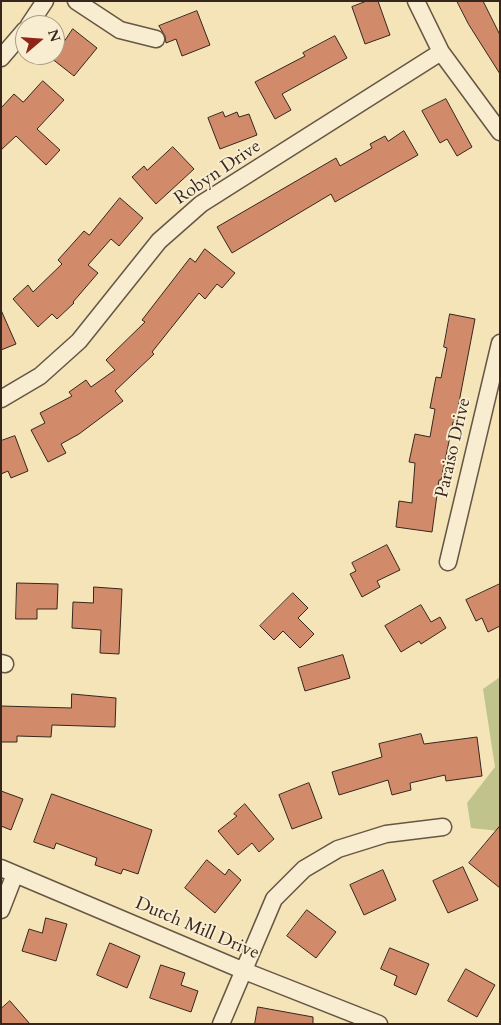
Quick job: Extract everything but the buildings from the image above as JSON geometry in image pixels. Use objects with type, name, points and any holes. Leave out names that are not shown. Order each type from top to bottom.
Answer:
[{"type":"street","points":[[36,15],[45,1]]},
{"type":"street","points":[[76,1],[120,30],[156,40]]},
{"type":"street","points":[[416,1],[441,52],[500,132]]},
{"type":"street","points":[[1,58],[15,42]]},
{"type":"street","name":"Robyn Drive","points":[[1,399],[40,376],[79,341],[160,241],[201,204],[441,52]]},
{"type":"street","name":"Paraiso Drive","points":[[448,562],[500,343]]},
{"type":"street","points":[[221,1024],[242,970],[274,899],[304,869],[338,849],[386,834],[443,827]]},
{"type":"street","points":[[1,910],[8,871]]},
{"type":"street","name":"Dutch Mill Drive","points":[[8,871],[242,970],[379,1024]]},
{"type":"green space","points":[[500,677],[500,831],[471,828],[467,803],[495,767],[483,689]]}]
